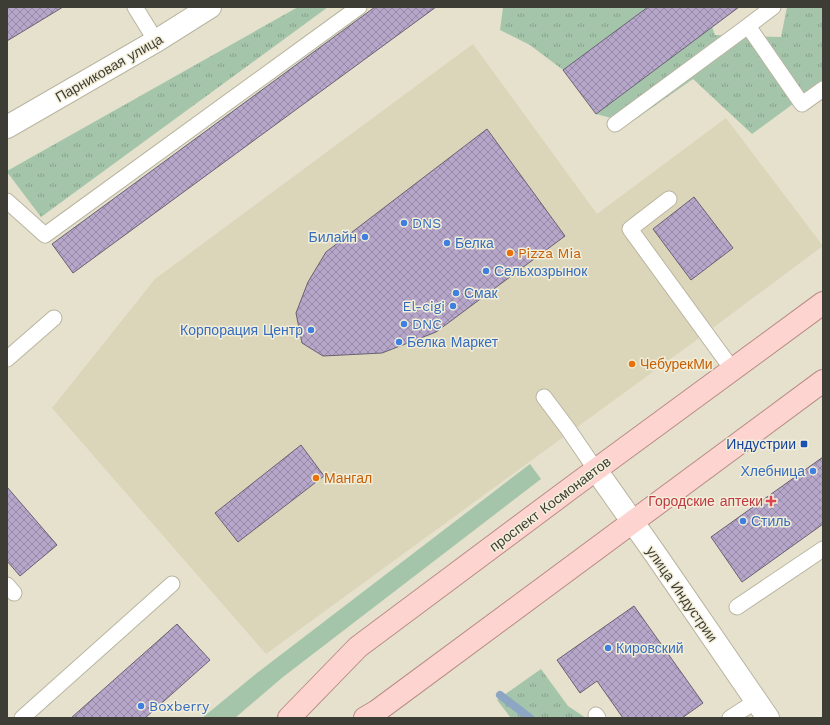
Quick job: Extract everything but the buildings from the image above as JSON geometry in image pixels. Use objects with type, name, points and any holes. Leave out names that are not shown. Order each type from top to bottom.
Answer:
[{"type":"main road","name":"проспект Космонавтов","points":[[289,718],[358,647],[823,303]]},
{"type":"main road","points":[[364,718],[377,711],[823,381]]},
{"type":"street","name":"Парниковая улица","points":[[7,127],[156,41],[210,7]]},
{"type":"street","name":"улица Индустрии","points":[[596,470],[762,709]]},
{"type":"lane","points":[[135,7],[156,41]]},
{"type":"lane","points":[[7,201],[45,235],[359,7]]},
{"type":"lane","points":[[615,124],[773,7]]},
{"type":"lane","points":[[748,26],[802,104],[823,89]]},
{"type":"lane","points":[[669,199],[630,228],[732,369]]},
{"type":"lane","points":[[7,359],[54,318]]},
{"type":"lane","points":[[544,397],[596,470]]},
{"type":"lane","points":[[737,607],[823,549]]},
{"type":"lane","points":[[22,718],[172,584]]},
{"type":"lane","points":[[730,718],[762,709]]},
{"type":"shaded area","name":"Белка Маркет","points":[[473,44],[597,214],[726,118],[823,246],[266,654],[52,408],[155,279]]},
{"type":"green space","points":[[298,7],[328,7],[41,217],[7,172],[7,171]]},
{"type":"green space","points":[[503,7],[648,7],[563,70],[530,45],[500,30]]},
{"type":"green space","points":[[787,7],[823,7],[823,82],[752,134],[693,79],[630,123],[596,114],[712,27],[715,35],[781,37]]},
{"type":"green space","points":[[530,464],[541,479],[283,677],[235,718],[202,718],[257,673]]},
{"type":"green space","points":[[541,669],[568,706],[586,718],[511,718],[497,700]]},
{"type":"waterway","points":[[500,695],[530,718]]},
{"type":"place","name":"DNS","points":[[404,223]]},
{"type":"place","name":"Билайн","points":[[365,237]]},
{"type":"place","name":"Белка","points":[[447,243]]},
{"type":"place","name":"Pizza Mia","points":[[510,253]]},
{"type":"place","name":"Сельхозрынок","points":[[486,271]]},
{"type":"place","name":"Смак","points":[[456,293]]},
{"type":"place","name":"El-cigi","points":[[453,306]]},
{"type":"place","name":"DNC","points":[[404,324]]},
{"type":"place","name":"Корпорация Центр","points":[[311,330]]},
{"type":"place","name":"Белка Маркет","points":[[399,342]]},
{"type":"place","name":"ЧебурекМи","points":[[632,364]]},
{"type":"place","name":"Индустрии","points":[[804,444]]},
{"type":"place","name":"Хлебница","points":[[813,471]]},
{"type":"place","name":"Мангал","points":[[316,478]]},
{"type":"place","name":"Городские аптеки","points":[[771,501]]},
{"type":"place","name":"Стиль","points":[[743,521]]},
{"type":"place","name":"Кировский","points":[[608,648]]},
{"type":"place","name":"Boxberry","points":[[141,706]]}]
